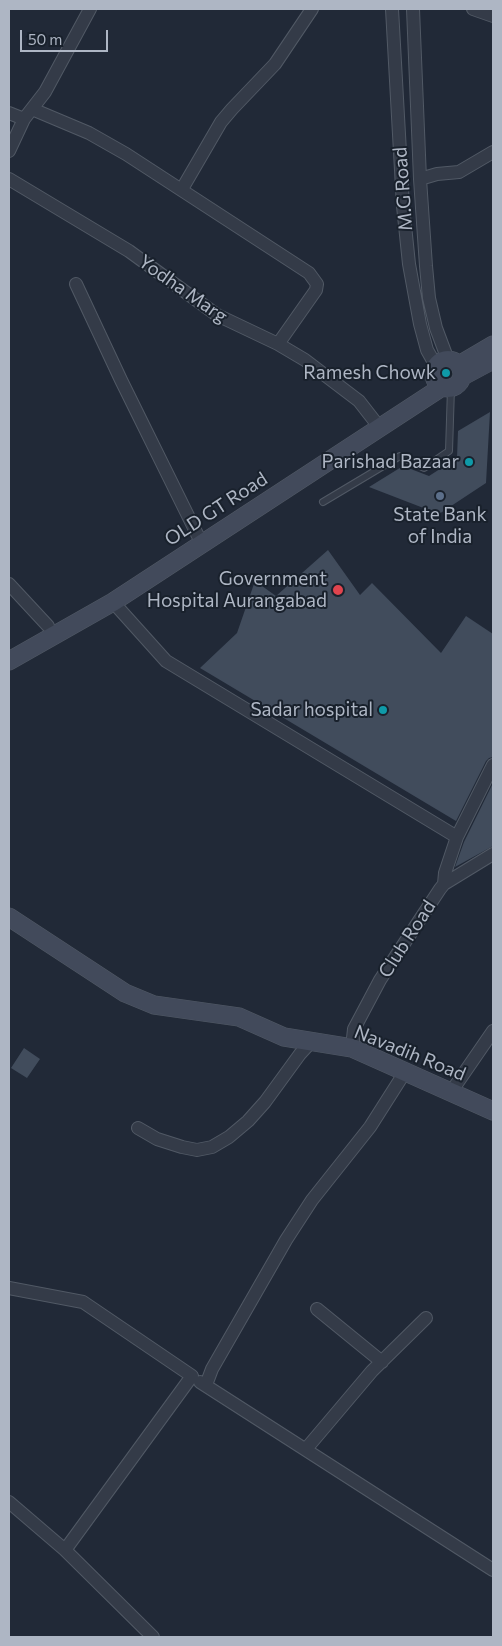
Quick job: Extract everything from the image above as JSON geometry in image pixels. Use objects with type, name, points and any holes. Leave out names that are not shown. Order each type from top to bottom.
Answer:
[{"type":"main road","points":[[447,374],[493,345]]},
{"type":"main road","name":"OLD GT Road","points":[[9,660],[113,602],[378,424],[447,374],[493,360]]},
{"type":"main road","name":"OLD GT Road","points":[[9,648],[93,601],[378,424]]},
{"type":"main road","name":"Navadih Road","points":[[9,917],[125,994],[154,1005],[239,1017],[284,1037],[352,1048],[493,1111]]},
{"type":"street","points":[[9,151],[24,120],[53,78],[90,9]]},
{"type":"street","points":[[182,189],[222,122],[275,64],[312,9]]},
{"type":"street","name":"M.G Road","points":[[392,9],[403,206],[409,264],[420,324],[428,350],[447,374]]},
{"type":"street","name":"M.G Road","points":[[413,9],[420,179],[429,298],[447,374]]},
{"type":"street","points":[[473,9],[491,13]]},
{"type":"street","points":[[32,109],[89,133],[182,189],[309,273],[317,284],[316,290],[278,344]]},
{"type":"street","points":[[9,113],[24,120]]},
{"type":"street","points":[[420,179],[437,174],[459,172],[493,152]]},
{"type":"street","name":"Yodha Marg","points":[[9,179],[128,251],[217,315],[278,344],[325,374],[359,401],[378,424]]},
{"type":"street","points":[[76,284],[198,536]]},
{"type":"street","points":[[9,584],[48,626]]},
{"type":"street","points":[[113,602],[166,661],[457,837]]},
{"type":"street","points":[[444,884],[445,873],[457,837],[493,765]]},
{"type":"street","name":"Club Road","points":[[352,1048],[354,1029],[380,980],[444,884],[493,854]]},
{"type":"street","points":[[451,1092],[493,1031]]},
{"type":"street","points":[[138,1128],[157,1139],[182,1147],[197,1150],[212,1147],[248,1122],[266,1102],[300,1054],[311,1042]]},
{"type":"street","points":[[206,1385],[212,1369],[286,1240],[312,1200],[370,1127],[405,1072]]},
{"type":"street","points":[[9,1288],[83,1302],[192,1376],[493,1570]]},
{"type":"street","points":[[318,1309],[382,1362]]},
{"type":"street","points":[[306,1449],[382,1362],[426,1318]]},
{"type":"street","points":[[64,1550],[192,1376]]},
{"type":"street","points":[[9,1502],[64,1550],[153,1637]]},
{"type":"lane","points":[[323,502],[400,456],[424,468],[448,451],[447,374]]},
{"type":"building","name":"Parishad Bazaar","points":[[490,412],[486,483],[439,514],[369,487],[403,466],[429,476],[457,458],[458,431]]},
{"type":"building","name":"Sadar hospital","points":[[328,550],[360,595],[372,583],[441,653],[466,616],[493,634],[493,757],[486,761],[456,821],[200,668],[237,633],[255,581],[276,596]]},
{"type":"building","points":[[493,783],[493,846],[455,867],[464,842]]},
{"type":"building","points":[[24,1048],[40,1059],[27,1078],[11,1068]]},
{"type":"place","name":"Ramesh Chowk","points":[[446,373]]},
{"type":"place","name":"Parishad Bazaar","points":[[469,462]]},
{"type":"place","name":"State Bank of India","points":[[440,496]]},
{"type":"place","name":"Government Hospital Aurangabad","points":[[338,590]]},
{"type":"place","name":"Sadar hospital","points":[[383,710]]}]
